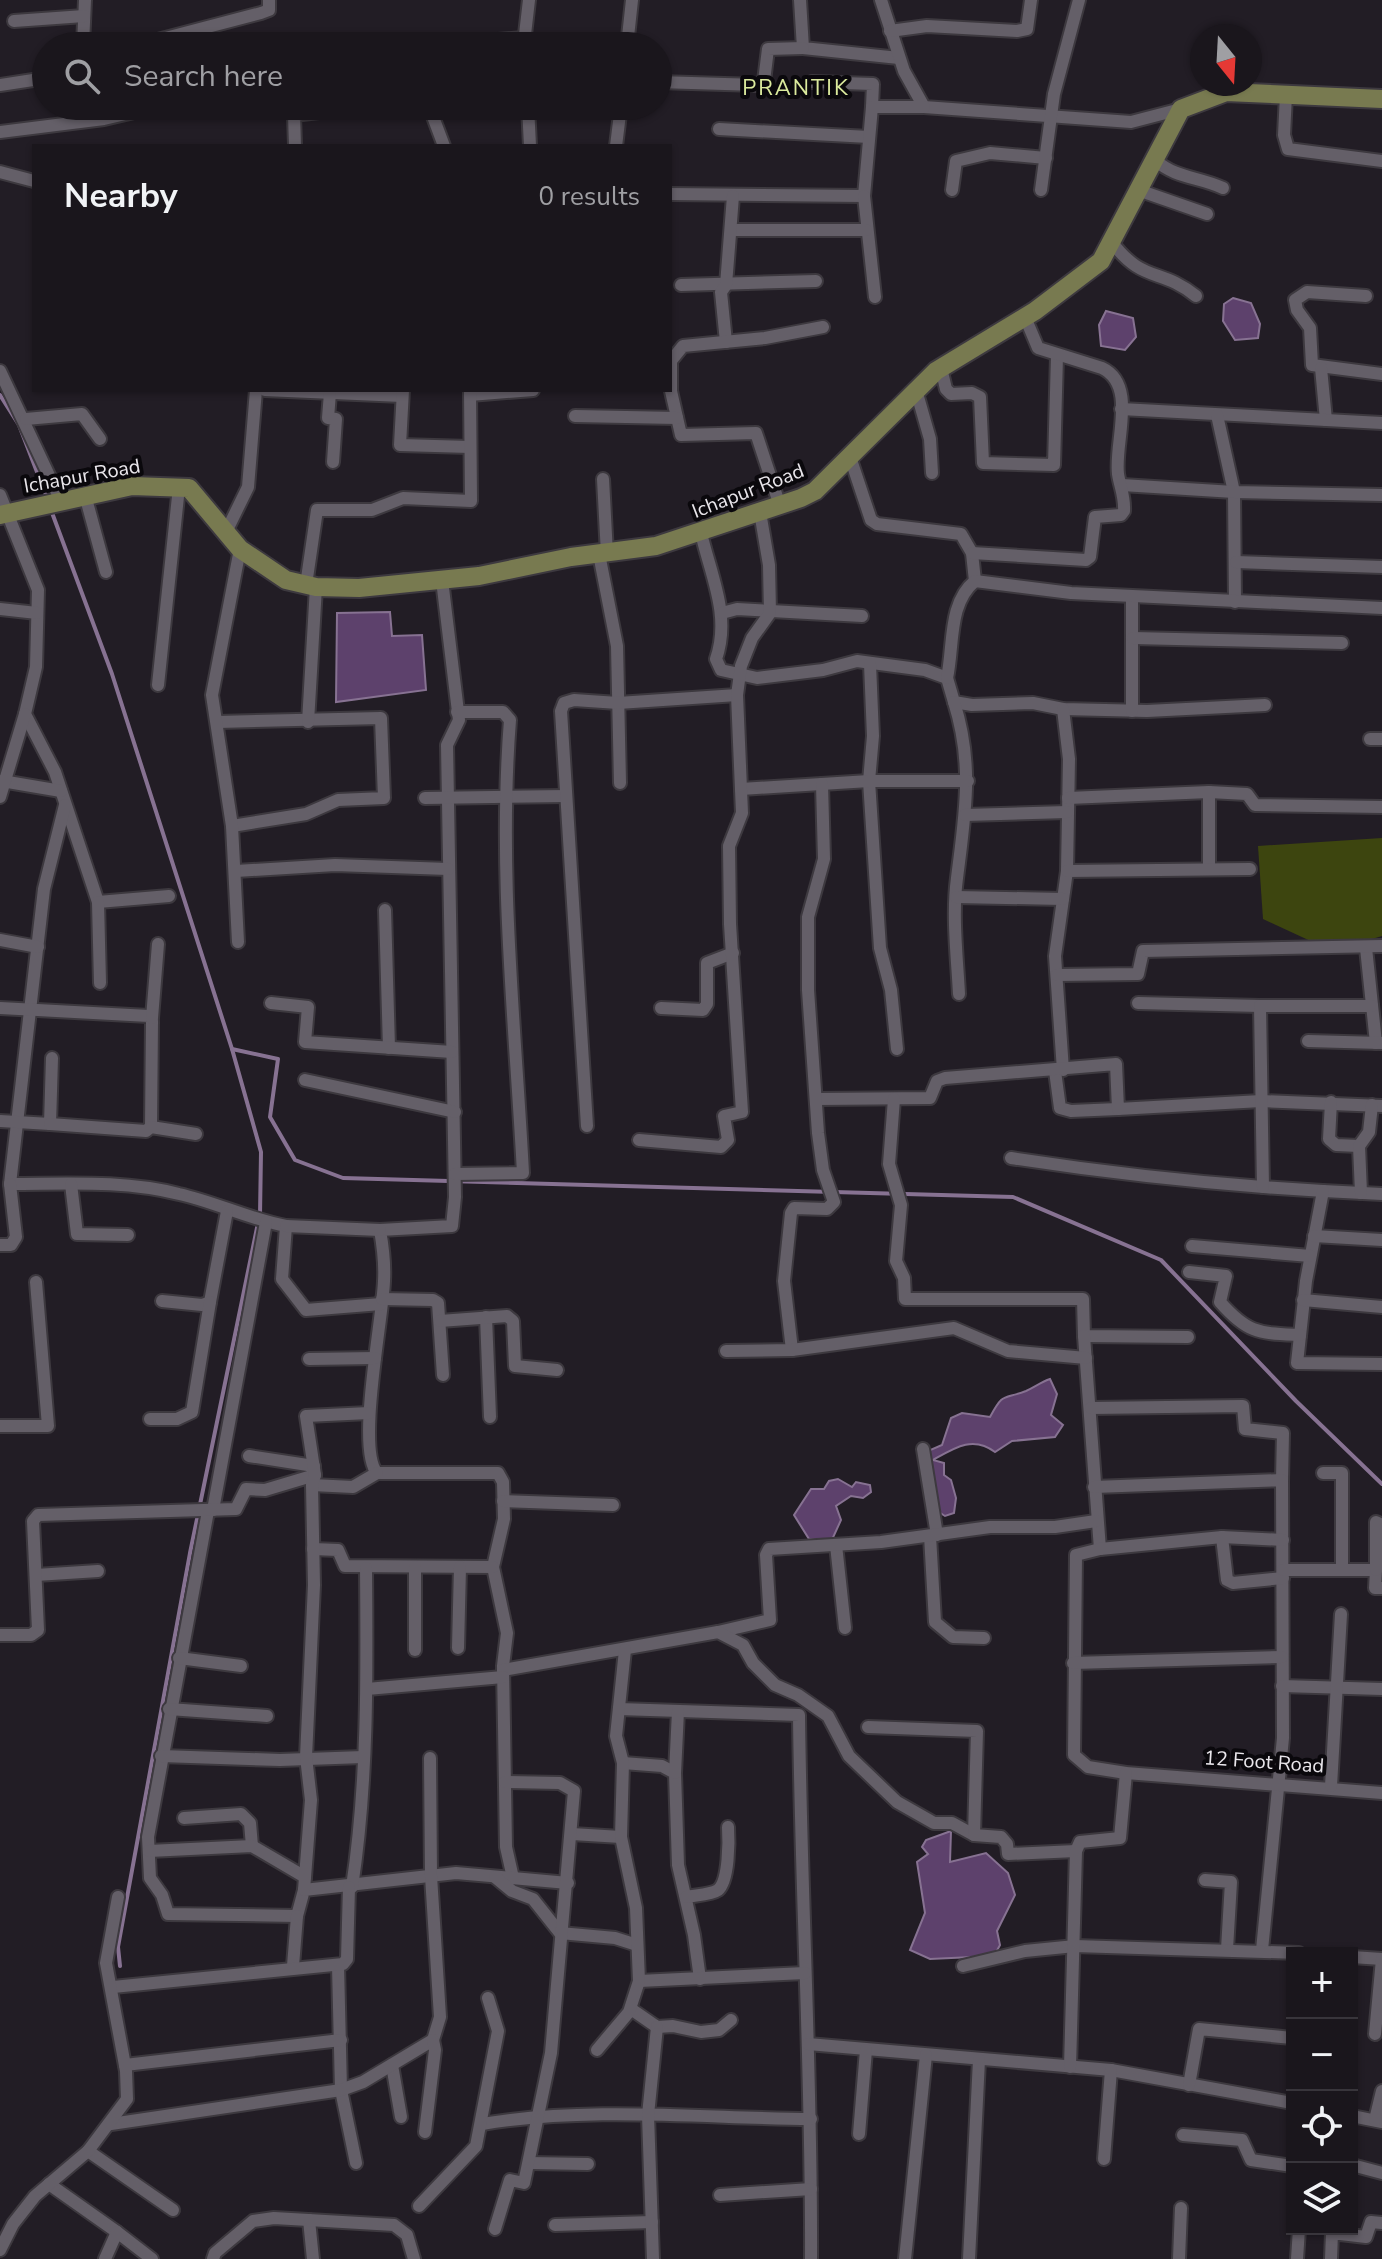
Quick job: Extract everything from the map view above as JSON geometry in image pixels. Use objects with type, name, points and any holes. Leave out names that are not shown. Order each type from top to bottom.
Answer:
[{"type":"street","points":[[83,32],[85,0]]},
{"type":"street","points":[[188,32],[269,10],[269,0]]},
{"type":"street","points":[[525,32],[529,0]]},
{"type":"street","points":[[629,32],[632,0]]},
{"type":"street","points":[[800,0],[803,48]]},
{"type":"street","points":[[881,0],[899,58],[924,107]]},
{"type":"street","points":[[890,31],[927,26],[1027,29],[1031,22],[1031,0]]},
{"type":"street","points":[[1041,190],[1064,50],[1079,0]]},
{"type":"street","points":[[14,21],[84,16]]},
{"type":"street","points":[[672,82],[758,85],[764,81],[768,49],[803,48],[899,58]]},
{"type":"street","points":[[0,85],[32,80]]},
{"type":"street","points":[[812,82],[873,84],[864,196],[875,297]]},
{"type":"street","points":[[872,107],[924,107],[1131,122],[1181,109],[1226,92],[1382,99]]},
{"type":"street","points":[[1286,95],[1284,135],[1288,149],[1382,161]]},
{"type":"street","name":"Ichapur Road","points":[[2,508],[132,486],[179,487],[191,490],[240,549],[286,580],[311,586],[359,588],[442,580],[603,554],[701,533],[815,491],[941,368],[1025,317],[1101,261],[1181,109]]},
{"type":"street","points":[[0,132],[96,120]]},
{"type":"street","points":[[294,120],[295,144]]},
{"type":"street","points":[[437,120],[442,144]]},
{"type":"street","points":[[529,120],[530,144]]},
{"type":"street","points":[[616,144],[619,120]]},
{"type":"street","points":[[719,129],[869,137]]},
{"type":"street","points":[[952,190],[956,161],[990,153],[1046,158]]},
{"type":"street","points":[[1155,160],[1172,175],[1202,178],[1223,188]]},
{"type":"street","points":[[0,172],[32,180]]},
{"type":"street","points":[[1138,190],[1207,214]]},
{"type":"street","points":[[672,194],[864,196]]},
{"type":"street","points":[[726,342],[721,292],[726,285],[733,230],[733,196]]},
{"type":"street","points":[[733,230],[866,230]]},
{"type":"street","points":[[1111,241],[1128,264],[1147,275],[1176,280],[1196,296]]},
{"type":"street","points":[[681,285],[816,281]]},
{"type":"street","points":[[1366,296],[1307,292],[1297,297],[1297,310],[1310,328],[1312,362],[1321,368],[1382,374]]},
{"type":"street","points":[[972,553],[1088,559],[1095,517],[1123,513],[1122,485],[1118,474],[1119,385],[1111,372],[1057,356],[1034,344],[1025,317]]},
{"type":"street","points":[[672,360],[681,347],[823,327]]},
{"type":"street","points":[[941,368],[946,389],[951,394],[972,393],[980,397],[983,463],[1054,465],[1057,356]]},
{"type":"street","points":[[1321,368],[1326,420]]},
{"type":"street","points":[[0,371],[26,419],[49,501]]},
{"type":"street","points":[[916,390],[930,439],[932,473]]},
{"type":"street","points":[[225,534],[248,487],[256,392]]},
{"type":"street","points":[[308,392],[403,393],[400,445],[470,447]]},
{"type":"street","points":[[308,722],[311,586],[317,510],[381,509],[403,498],[469,502],[470,392]]},
{"type":"street","points":[[671,392],[681,435],[756,433],[780,506]]},
{"type":"street","points":[[330,393],[328,418],[336,419],[333,462]]},
{"type":"street","points":[[1121,409],[1382,423]]},
{"type":"street","points":[[26,419],[82,414],[100,439]]},
{"type":"street","points":[[1217,415],[1234,492],[1235,602]]},
{"type":"street","points":[[575,416],[677,418]]},
{"type":"street","points":[[850,457],[874,523],[957,531],[965,536],[972,553],[975,581]]},
{"type":"street","points":[[603,479],[603,554],[617,646],[620,783]]},
{"type":"street","points":[[1122,485],[1234,492],[1382,495]]},
{"type":"street","points":[[158,685],[179,487]]},
{"type":"street","points":[[85,495],[106,572]]},
{"type":"street","points":[[0,797],[36,667],[38,590],[2,508]]},
{"type":"street","points":[[639,1140],[721,1147],[727,1143],[724,1116],[738,1116],[742,1112],[729,846],[742,813],[737,695],[739,674],[752,638],[770,613],[769,565],[760,512]]},
{"type":"street","points":[[701,533],[722,613],[724,633],[717,666],[757,678],[823,670],[857,661],[925,670],[947,678]]},
{"type":"street","points":[[238,942],[232,826],[212,695],[240,549]]},
{"type":"street","points":[[1236,562],[1382,567]]},
{"type":"street","points":[[10,1184],[119,1184],[180,1194],[260,1221],[286,1226],[380,1230],[452,1226],[455,1112],[447,745],[459,720],[442,580]]},
{"type":"street","points":[[975,581],[1012,588],[1132,597],[1382,608]]},
{"type":"street","points":[[959,994],[956,897],[968,781],[966,739],[947,678],[956,606],[964,590],[975,581]]},
{"type":"street","points":[[1132,597],[1132,711]]},
{"type":"street","points":[[0,609],[37,613]]},
{"type":"street","points":[[722,613],[737,609],[862,616]]},
{"type":"street","points":[[1133,638],[1342,643]]},
{"type":"street","points":[[870,664],[873,736],[869,781],[880,948],[891,990],[897,1049]]},
{"type":"street","points":[[587,1126],[561,711],[564,703],[574,700],[618,703],[737,695]]},
{"type":"street","points":[[954,702],[972,705],[1033,703],[1063,709],[1132,711],[1265,705]]},
{"type":"street","points":[[1063,709],[1069,759],[1067,871],[1055,956],[1060,1108],[1071,1111],[1261,1101],[1377,1105],[1369,1132],[1359,1146],[1361,1193]]},
{"type":"street","points":[[455,1179],[523,1173],[506,905],[508,715],[457,712]]},
{"type":"street","points":[[25,714],[55,772],[98,902],[100,983]]},
{"type":"street","points":[[218,722],[381,718],[384,798],[338,800],[306,814],[232,826]]},
{"type":"street","points":[[2,781],[61,791]]},
{"type":"street","points":[[741,789],[869,781],[968,781]]},
{"type":"street","points":[[792,1350],[784,1281],[791,1213],[794,1208],[827,1209],[834,1202],[823,1170],[811,1048],[807,934],[810,905],[822,875],[822,784]]},
{"type":"street","points":[[1068,798],[1209,792],[1247,794],[1255,805],[1382,807]]},
{"type":"street","points":[[1209,792],[1209,869]]},
{"type":"street","points":[[425,798],[566,796]]},
{"type":"street","points":[[0,1245],[11,1245],[16,1237],[10,1184],[15,1122],[44,889],[65,805]]},
{"type":"street","points":[[965,815],[1067,812]]},
{"type":"street","points":[[236,871],[335,865],[448,869]]},
{"type":"street","points":[[1067,871],[1250,869]]},
{"type":"street","points":[[98,902],[169,896]]},
{"type":"street","points":[[956,897],[1063,899]]},
{"type":"street","points":[[385,910],[389,1048]]},
{"type":"street","points":[[0,940],[38,947]]},
{"type":"street","points":[[151,1127],[152,1018],[158,944]]},
{"type":"street","points":[[1057,975],[1138,974],[1143,951],[1382,946]]},
{"type":"street","points":[[1308,1041],[1379,1043],[1366,948]]},
{"type":"street","points":[[661,1008],[703,1010],[707,1004],[707,963],[713,958],[733,953]]},
{"type":"street","points":[[271,1003],[308,1007],[305,1042],[452,1052]]},
{"type":"street","points":[[1138,1003],[1372,1006]]},
{"type":"street","points":[[1260,1006],[1263,1187]]},
{"type":"street","points":[[0,1008],[152,1018]]},
{"type":"street","points":[[50,1124],[52,1058]]},
{"type":"street","points":[[818,1099],[930,1098],[937,1081],[945,1078],[1116,1064],[1118,1109]]},
{"type":"street","points":[[305,1080],[455,1112]]},
{"type":"street","points":[[894,1099],[889,1164],[901,1205],[896,1261],[904,1278],[905,1299],[1083,1299],[1100,1549],[1222,1537],[1283,1540]]},
{"type":"street","points":[[1331,1102],[1329,1139],[1336,1145],[1359,1146]]},
{"type":"street","points":[[0,1121],[146,1131],[151,1127],[196,1134]]},
{"type":"street","points":[[1011,1158],[1109,1173],[1382,1194]]},
{"type":"street","points":[[71,1184],[77,1234],[128,1235]]},
{"type":"street","points":[[1323,1191],[1303,1300],[1297,1363],[1382,1364]]},
{"type":"street","points":[[150,1419],[177,1419],[192,1412],[227,1211]]},
{"type":"street","points":[[260,1221],[161,1756],[148,1837],[150,1878],[162,1895],[168,1914],[297,1916]]},
{"type":"street","points":[[286,1226],[282,1279],[306,1310],[382,1302],[433,1300],[438,1303],[443,1375]]},
{"type":"street","points":[[377,1473],[371,1461],[369,1413],[382,1302],[380,1230]]},
{"type":"street","points":[[1314,1236],[1382,1240]]},
{"type":"street","points":[[1192,1246],[1310,1256]]},
{"type":"street","points":[[1189,1272],[1226,1276],[1220,1302],[1240,1325],[1255,1332],[1300,1335]]},
{"type":"street","points":[[0,1426],[48,1426],[36,1282]]},
{"type":"street","points":[[1303,1300],[1382,1307]]},
{"type":"street","points":[[162,1301],[202,1305],[210,1302]]},
{"type":"street","points":[[440,1321],[507,1316],[513,1321],[515,1366]]},
{"type":"street","points":[[486,1317],[490,1417]]},
{"type":"street","points":[[726,1351],[792,1350],[954,1328],[1008,1351],[1086,1358]]},
{"type":"street","points":[[1084,1336],[1188,1337]]},
{"type":"street","points":[[309,1359],[375,1358]]},
{"type":"street","points":[[489,1365],[557,1370]]},
{"type":"street","points":[[1091,1408],[1243,1406],[1245,1429],[1283,1433],[1279,1784],[1262,1950]]},
{"type":"street","points":[[293,1966],[311,1800],[306,1757],[313,1475],[306,1416],[369,1413]]},
{"type":"street","points":[[923,1449],[934,1535],[935,1622],[953,1637],[984,1638]]},
{"type":"street","points":[[249,1456],[353,1487],[377,1473],[498,1473],[503,1482],[504,1519],[493,1567],[507,1633],[503,1674],[506,1847],[513,1878]]},
{"type":"street","points":[[1323,1473],[1342,1473],[1342,1570]]},
{"type":"street","points":[[0,1635],[31,1635],[38,1630],[33,1521],[38,1515],[236,1509],[246,1489],[265,1490],[313,1475]]},
{"type":"street","points":[[1094,1487],[1282,1480]]},
{"type":"street","points":[[503,1501],[613,1505]]},
{"type":"street","points":[[367,1689],[503,1674],[770,1620],[766,1555],[769,1549],[836,1545],[990,1527],[1055,1527],[1096,1521]]},
{"type":"street","points":[[1382,1525],[1376,1522],[1375,1588],[1382,1588]]},
{"type":"street","points":[[1222,1537],[1227,1580],[1233,1583],[1283,1574],[1376,1570]]},
{"type":"street","points":[[836,1545],[845,1628]]},
{"type":"street","points":[[313,1549],[336,1549],[345,1566],[493,1567]]},
{"type":"street","name":"12 Foot Road","points":[[1100,1549],[1078,1553],[1073,1562],[1074,1755],[1088,1767],[1126,1773],[1331,1786],[1382,1793]]},
{"type":"street","points":[[415,1567],[415,1650]]},
{"type":"street","points":[[458,1648],[460,1567]]},
{"type":"street","points":[[113,1987],[293,1966],[338,1965],[347,1959],[350,1887],[359,1842],[367,1689],[366,1568]]},
{"type":"street","points":[[36,1575],[98,1571]]},
{"type":"street","points":[[1331,1786],[1341,1614]]},
{"type":"street","points":[[718,1632],[743,1645],[753,1663],[775,1685],[798,1695],[828,1716],[849,1756],[897,1802],[934,1823],[952,1823],[974,1835],[1001,1837],[1007,1844],[1008,1854],[1076,1851]]},
{"type":"street","points":[[597,2050],[631,2009],[639,1981],[636,1908],[621,1837],[623,1763],[616,1736],[625,1650]]},
{"type":"street","points":[[1073,1663],[1282,1657]]},
{"type":"street","points":[[179,1658],[241,1666]]},
{"type":"street","points":[[1282,1686],[1382,1689]]},
{"type":"street","points":[[169,1709],[267,1716]]},
{"type":"street","points":[[619,1709],[799,1715],[811,2119],[811,2259]]},
{"type":"street","points":[[678,1711],[675,1773],[678,1865],[700,1979]]},
{"type":"street","points":[[868,1727],[977,1731],[974,1835]]},
{"type":"street","points":[[161,1756],[280,1760],[363,1757]]},
{"type":"street","points":[[425,2132],[435,2050],[433,2040],[440,2017],[431,1876],[430,1758]]},
{"type":"street","points":[[623,1763],[662,1766],[675,1773]]},
{"type":"street","points":[[1070,2067],[1076,1851],[1080,1842],[1120,1838],[1126,1773]]},
{"type":"street","points":[[495,2229],[510,2180],[524,2183],[551,2053],[574,1791],[568,1787],[505,1782]]},
{"type":"street","points":[[184,1818],[241,1814],[250,1823],[252,1846]]},
{"type":"street","points":[[686,1897],[716,1892],[721,1886],[729,1857],[728,1827]]},
{"type":"street","points":[[572,1834],[621,1837]]},
{"type":"street","points":[[149,1851],[252,1846],[304,1883],[350,1887],[456,1873],[568,1883]]},
{"type":"street","points":[[495,1877],[512,1891],[533,1899],[560,1933],[615,1938],[637,1945]]},
{"type":"street","points":[[1205,1880],[1231,1882],[1227,1949]]},
{"type":"street","points":[[0,2250],[13,2224],[49,2184],[88,2151],[127,2099],[113,1987],[106,1963],[118,1897]]},
{"type":"street","points":[[963,1966],[1025,1951],[1075,1946],[1286,1952]]},
{"type":"street","points":[[1358,1957],[1382,1959],[1375,2034]]},
{"type":"street","points":[[338,1965],[341,2090],[356,2163]]},
{"type":"street","points":[[639,1981],[805,1973]]},
{"type":"street","points":[[419,2206],[476,2146],[498,2031],[488,1998]]},
{"type":"street","points":[[631,2009],[657,2027],[673,2026],[701,2032],[719,2030],[731,2020]]},
{"type":"street","points":[[653,2259],[648,2115],[657,2027]]},
{"type":"street","points":[[1189,2085],[1199,2029],[1286,2037]]},
{"type":"street","points":[[125,2065],[341,2040]]},
{"type":"street","points":[[111,2124],[341,2090],[433,2040]]},
{"type":"street","points":[[808,2044],[1111,2070],[1286,2102]]},
{"type":"street","points":[[859,2134],[866,2050]]},
{"type":"street","points":[[905,2259],[926,2055]]},
{"type":"street","points":[[969,2259],[979,2060]]},
{"type":"street","points":[[392,2065],[401,2117]]},
{"type":"street","points":[[1104,2159],[1111,2070]]},
{"type":"street","points":[[1358,2117],[1378,2121],[1382,2091]]},
{"type":"street","points":[[482,2124],[538,2117],[648,2115],[811,2119]]},
{"type":"street","points":[[1183,2135],[1242,2140],[1251,2160],[1286,2165]]},
{"type":"street","points":[[88,2151],[173,2210]]},
{"type":"street","points":[[529,2163],[588,2164]]},
{"type":"street","points":[[1358,2167],[1382,2173]]},
{"type":"street","points":[[49,2184],[152,2259]]},
{"type":"street","points":[[720,2195],[811,2189]]},
{"type":"street","points":[[1179,2259],[1181,2208]]},
{"type":"street","points":[[213,2259],[215,2253],[253,2221],[309,2220],[394,2225],[407,2235],[414,2259]]},
{"type":"street","points":[[309,2220],[313,2259]]},
{"type":"street","points":[[555,2225],[652,2222]]},
{"type":"street","points":[[1331,2259],[1332,2233],[1366,2237],[1371,2222],[1382,2223]]},
{"type":"street","points":[[105,2259],[117,2232]]},
{"type":"street","points":[[1297,2259],[1299,2235]]},
{"type":"green space","points":[[1382,838],[1382,936],[1362,942],[1317,944],[1263,919],[1258,846]]},
{"type":"shaded area","points":[[1233,298],[1251,303],[1260,324],[1258,338],[1235,340],[1223,321],[1224,304]]},
{"type":"shaded area","points":[[1106,311],[1133,318],[1136,337],[1125,350],[1101,346],[1099,325]]},
{"type":"shaded area","points":[[390,612],[392,636],[422,635],[426,690],[336,702],[337,613]]},
{"type":"shaded area","points":[[1050,1379],[1057,1394],[1051,1415],[1063,1425],[1055,1437],[1012,1441],[995,1452],[979,1444],[948,1451],[933,1460],[944,1463],[944,1475],[951,1480],[956,1498],[954,1513],[945,1516],[928,1505],[921,1454],[942,1445],[951,1418],[962,1413],[990,1417],[1005,1398]]},
{"type":"shaded area","points":[[838,1479],[852,1487],[856,1482],[870,1485],[871,1492],[863,1498],[851,1496],[836,1506],[841,1520],[831,1542],[809,1539],[794,1515],[811,1489],[824,1489],[829,1481]]},
{"type":"shaded area","points":[[951,1831],[950,1862],[986,1853],[1008,1873],[1015,1895],[997,1931],[1000,1945],[994,1956],[930,1959],[910,1950],[925,1913],[917,1862],[928,1854],[922,1847],[926,1840]]},
{"type":"waterway","points":[[0,395],[19,425],[47,498]]},
{"type":"waterway","points":[[51,510],[112,674],[232,1049],[278,1059],[270,1117],[295,1160],[343,1178],[1013,1197],[1161,1260],[1296,1401],[1382,1484]]},
{"type":"waterway","points":[[232,1049],[261,1152],[260,1215]]},
{"type":"waterway","points":[[120,1966],[118,1947],[190,1553],[258,1223]]},
{"type":"district","name":"PRANTIK","points":[[796,88]]}]
